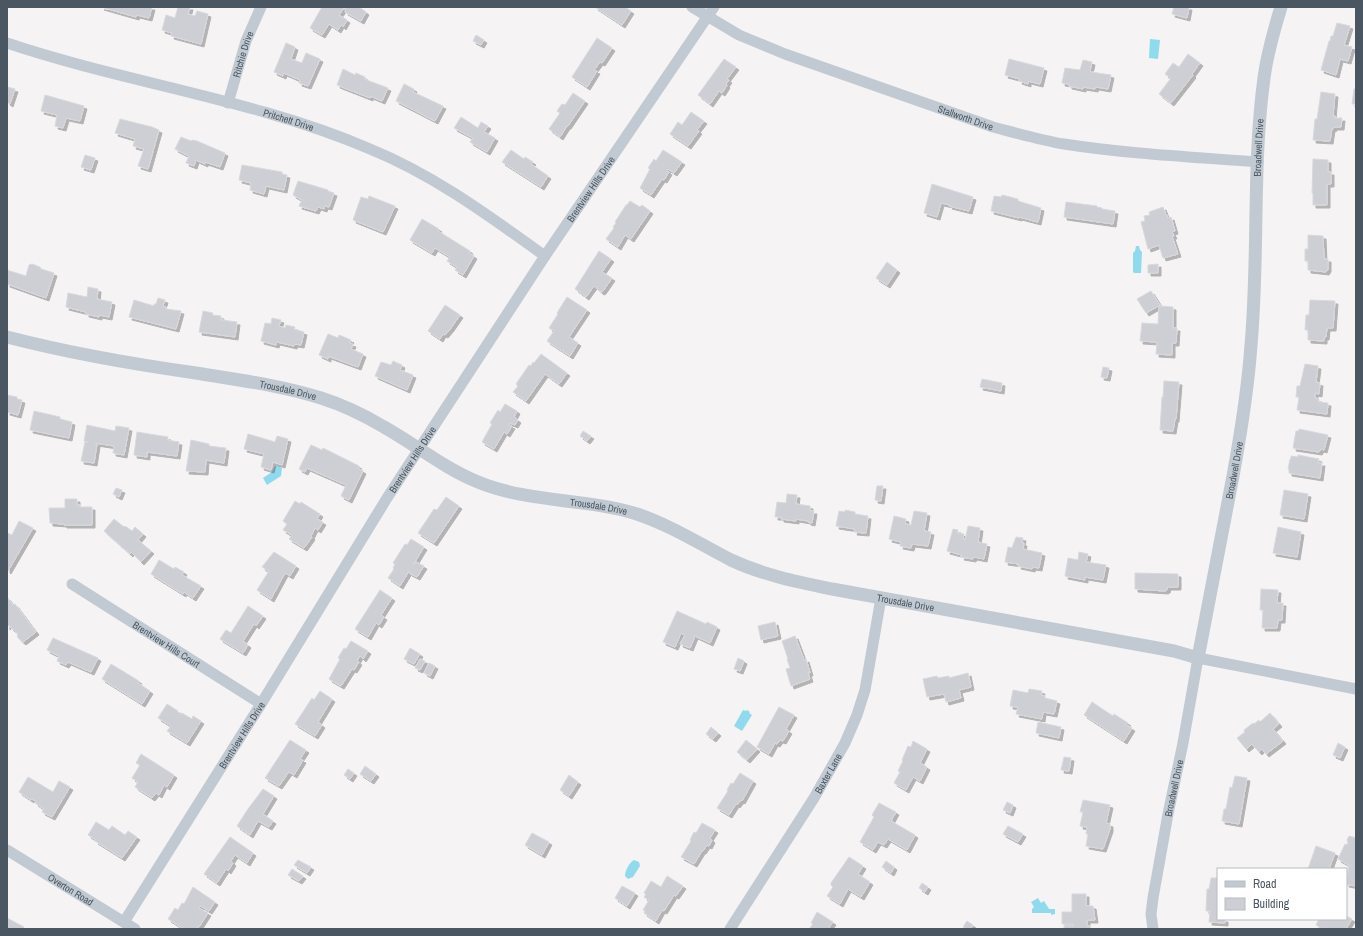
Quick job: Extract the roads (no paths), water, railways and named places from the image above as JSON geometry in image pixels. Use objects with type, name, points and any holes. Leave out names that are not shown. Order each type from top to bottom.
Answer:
[{"type":"street","name":"Ritchie Drive","points":[[228,103],[246,42],[261,7]]},
{"type":"street","name":"Stallworth Drive","points":[[692,7],[739,35],[785,54],[993,127],[1063,144],[1123,152],[1258,162]]},
{"type":"street","name":"Brentview Hills Drive","points":[[124,922],[261,704],[418,449],[545,256],[714,7]]},
{"type":"street","name":"Broadwell Drive","points":[[1153,929],[1151,914],[1153,898],[1224,526],[1246,391],[1253,312],[1258,162],[1264,77],[1281,7]]},
{"type":"street","name":"Pritchett Drive","points":[[7,43],[84,66],[228,103],[323,130],[371,149],[439,183],[460,196],[545,256]]},
{"type":"street","name":"Trousdale Drive","points":[[7,337],[88,356],[250,382],[309,394],[359,413],[385,427],[418,449],[459,473],[489,486],[519,494],[596,505],[628,512],[659,522],[732,560],[759,570],[805,583],[1174,651],[1198,658]]},
{"type":"street","name":"Brentview Hills Court","points":[[72,584],[261,704]]},
{"type":"street","name":"Baxter Lane","points":[[730,929],[814,798],[845,743],[857,715],[865,690],[881,598]]},
{"type":"street","points":[[1198,658],[1356,689]]},
{"type":"street","name":"Overton Road","points":[[7,850],[135,929]]},
{"type":"water","points":[[1150,39],[1160,40],[1158,59],[1149,58]]},
{"type":"water","points":[[1136,246],[1139,246],[1142,252],[1141,273],[1133,272],[1133,253]]},
{"type":"water","points":[[275,466],[282,468],[281,476],[267,485],[263,478],[272,472]]},
{"type":"water","points":[[743,710],[747,710],[752,715],[742,731],[734,726]]},
{"type":"water","points":[[634,860],[639,862],[640,866],[633,877],[628,879],[625,876],[626,872],[629,865]]},
{"type":"water","points":[[1038,898],[1041,903],[1044,901],[1049,909],[1055,909],[1055,914],[1032,913],[1032,909],[1034,907],[1031,902]]}]
